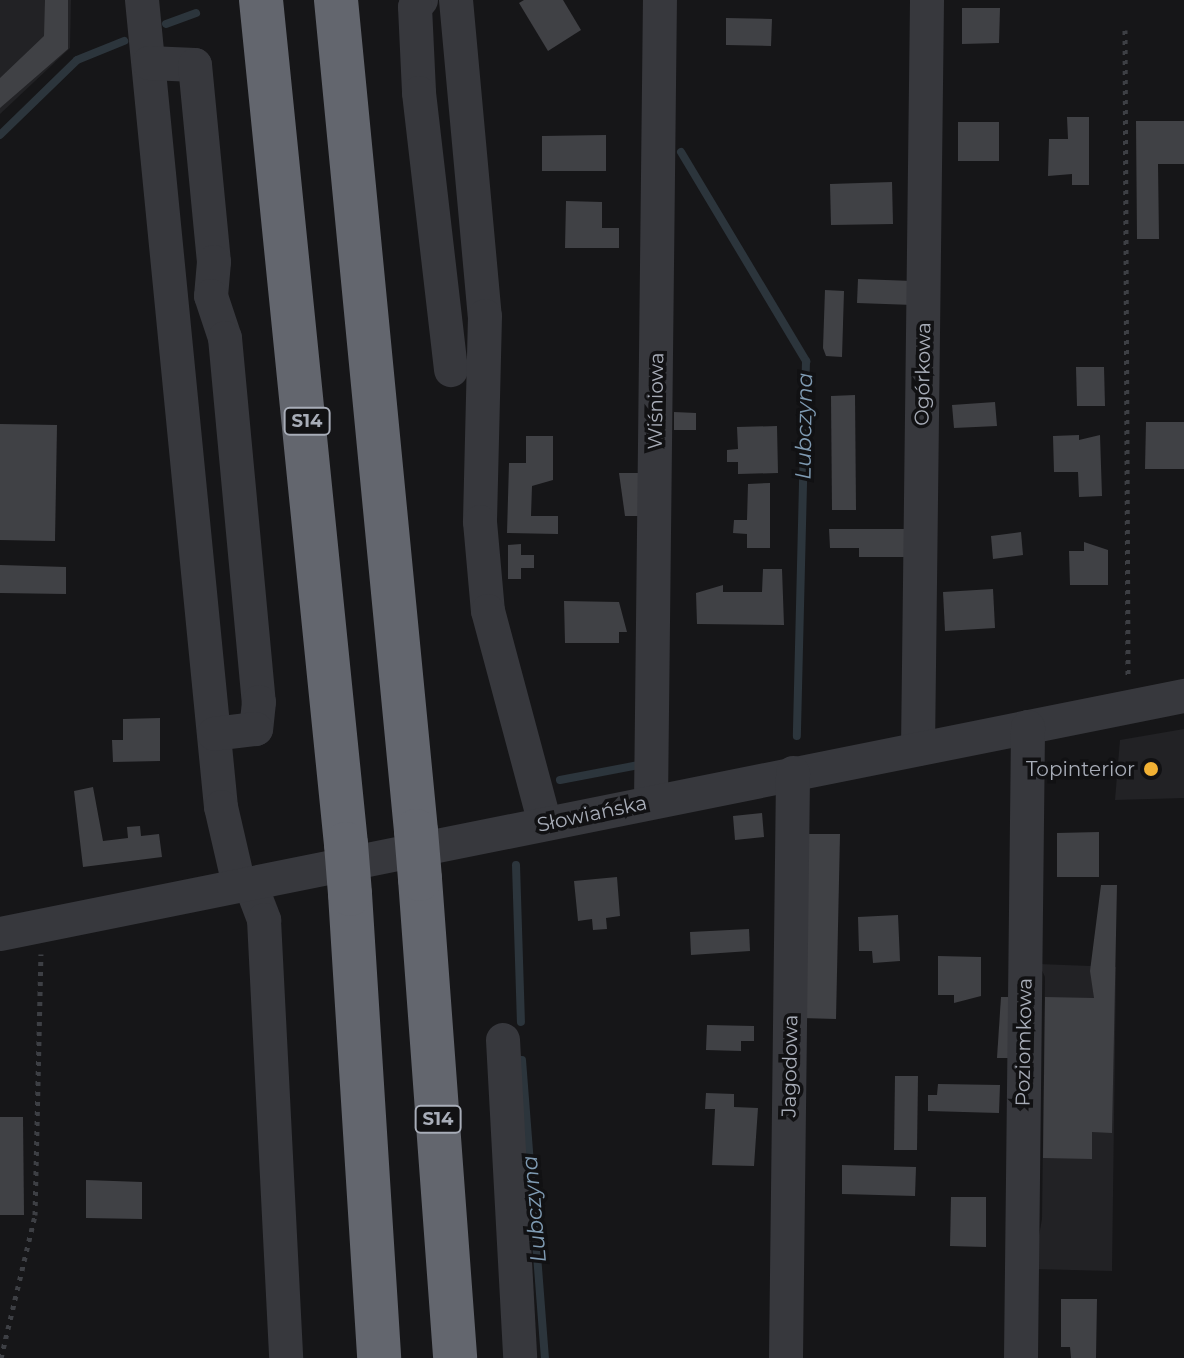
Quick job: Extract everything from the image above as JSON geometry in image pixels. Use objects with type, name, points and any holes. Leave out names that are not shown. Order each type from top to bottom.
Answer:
[{"type":"highway","name":"S14","points":[[261,0],[346,844],[379,1358]]},
{"type":"highway","name":"S14","points":[[336,0],[416,831],[455,1358]]},
{"type":"street","points":[[142,0],[214,734],[244,884],[264,920],[286,1358]]},
{"type":"street","points":[[421,0],[415,7],[419,93],[449,355],[485,337]]},
{"type":"street","points":[[456,0],[485,337],[480,522],[488,611],[545,824]]},
{"type":"street","name":"Wiśniowa","points":[[651,802],[660,0]]},
{"type":"street","name":"Ogórkowa","points":[[918,749],[927,0]]},
{"type":"street","points":[[149,63],[195,65],[214,262],[211,296],[228,370],[259,702],[256,729],[214,734]]},
{"type":"street","name":"Słowiańska","points":[[0,934],[1184,696]]},
{"type":"street","name":"Poziomkowa","points":[[1021,1358],[1028,727]]},
{"type":"street","name":"Jagodowa","points":[[786,1358],[793,773]]},
{"type":"street","points":[[503,1040],[520,1358]]},
{"type":"path","points":[[1125,30],[1128,707]]},
{"type":"path","points":[[1,1358],[35,1215],[41,925]]},
{"type":"shaded area","points":[[0,0],[71,0],[70,48],[0,114]]},
{"type":"shaded area","name":"Topinterior","points":[[1184,729],[1184,798],[1115,800],[1120,740]]},
{"type":"shaded area","points":[[1039,964],[1116,967],[1112,1271],[1033,1269],[1042,1219],[1045,977]]},
{"type":"building","points":[[45,0],[68,0],[68,49],[0,108],[0,78],[44,36]]},
{"type":"building","points":[[524,0],[563,0],[581,30],[548,51],[519,3]]},
{"type":"building","points":[[962,8],[1000,8],[999,43],[962,44]]},
{"type":"building","points":[[726,18],[772,19],[771,46],[726,45]]},
{"type":"building","points":[[1067,117],[1089,117],[1089,185],[1072,185],[1072,174],[1048,176],[1049,139],[1068,139]]},
{"type":"building","points":[[1136,121],[1184,121],[1184,164],[1158,164],[1159,239],[1137,239]]},
{"type":"building","points":[[958,122],[999,122],[999,161],[958,161]]},
{"type":"building","points":[[606,135],[606,171],[542,171],[542,136]]},
{"type":"building","points":[[892,182],[893,224],[831,225],[830,184]]},
{"type":"building","points":[[566,201],[602,202],[602,228],[619,228],[619,248],[565,248]]},
{"type":"building","points":[[858,279],[913,281],[913,305],[857,303]]},
{"type":"building","points":[[825,290],[844,291],[842,357],[826,356],[823,348]]},
{"type":"building","points":[[1076,367],[1104,367],[1105,406],[1077,406]]},
{"type":"building","points":[[855,395],[856,510],[832,510],[831,396]]},
{"type":"building","points":[[995,402],[997,426],[954,428],[952,405]]},
{"type":"building","points":[[674,412],[696,413],[696,430],[674,430]]},
{"type":"building","points":[[1146,422],[1184,422],[1184,469],[1145,469]]},
{"type":"building","points":[[0,424],[57,425],[55,541],[0,540]]},
{"type":"building","points":[[777,426],[778,473],[738,474],[738,462],[727,462],[727,450],[738,449],[737,427]]},
{"type":"building","points":[[1079,435],[1079,440],[1100,435],[1102,496],[1079,497],[1078,472],[1054,472],[1053,436]]},
{"type":"building","points":[[526,436],[553,436],[553,480],[532,486],[531,516],[558,516],[558,534],[507,533],[509,463],[526,463]]},
{"type":"building","points":[[619,473],[645,473],[643,516],[625,516]]},
{"type":"building","points":[[770,483],[770,548],[747,548],[747,534],[733,533],[734,520],[747,520],[748,484]]},
{"type":"building","points":[[829,529],[904,529],[904,557],[859,557],[859,548],[830,548]]},
{"type":"building","points":[[1021,532],[1023,555],[993,559],[991,536]]},
{"type":"building","points":[[1084,542],[1108,550],[1108,585],[1070,585],[1069,551],[1084,551]]},
{"type":"building","points":[[521,544],[521,555],[534,555],[534,568],[521,568],[521,579],[508,579],[508,545]]},
{"type":"building","points":[[0,565],[66,567],[66,594],[0,593]]},
{"type":"building","points":[[763,569],[782,569],[784,625],[697,624],[696,593],[723,585],[723,592],[762,592]]},
{"type":"building","points":[[993,589],[995,628],[945,631],[943,592]]},
{"type":"building","points":[[564,601],[619,602],[627,632],[619,632],[619,643],[565,643]]},
{"type":"building","points":[[160,718],[160,761],[113,762],[112,740],[123,740],[123,719]]},
{"type":"building","points":[[93,787],[103,841],[128,838],[127,827],[140,826],[141,836],[159,834],[162,857],[83,867],[74,791]]},
{"type":"building","points":[[762,813],[764,837],[735,840],[733,816]]},
{"type":"building","points":[[1099,832],[1099,877],[1057,877],[1057,833]]},
{"type":"building","points":[[804,834],[840,834],[836,1019],[801,1018]]},
{"type":"building","points":[[617,877],[620,916],[606,918],[607,929],[593,930],[592,919],[578,921],[574,881]]},
{"type":"building","points":[[1101,885],[1117,885],[1112,1133],[1092,1132],[1092,1159],[1043,1158],[1045,997],[1094,998],[1090,971]]},
{"type":"building","points":[[898,915],[900,961],[873,963],[872,951],[859,951],[858,917]]},
{"type":"building","points":[[749,929],[750,951],[691,955],[690,932]]},
{"type":"building","points":[[938,956],[981,957],[981,996],[954,1003],[954,995],[938,995]]},
{"type":"building","points":[[1001,997],[1017,997],[1017,1058],[997,1058]]},
{"type":"building","points":[[707,1025],[754,1026],[754,1041],[741,1041],[741,1051],[706,1050]]},
{"type":"building","points":[[895,1076],[918,1076],[917,1150],[894,1150]]},
{"type":"building","points":[[938,1084],[1000,1085],[999,1113],[928,1111],[928,1095],[937,1095]]},
{"type":"building","points":[[706,1093],[734,1094],[734,1107],[758,1108],[754,1166],[712,1165],[715,1109],[705,1109]]},
{"type":"building","points":[[0,1117],[23,1117],[24,1215],[0,1215]]},
{"type":"building","points":[[842,1165],[916,1167],[915,1196],[842,1194]]},
{"type":"building","points":[[86,1180],[142,1182],[142,1219],[86,1218]]},
{"type":"building","points":[[951,1197],[986,1197],[986,1247],[950,1246]]},
{"type":"building","points":[[1061,1299],[1097,1299],[1096,1358],[1071,1358],[1070,1347],[1061,1347]]},
{"type":"waterway","name":"Lubczyna","points":[[166,24],[196,13]]},
{"type":"waterway","name":"Lubczyna","points":[[0,135],[77,60],[124,41]]},
{"type":"waterway","name":"Lubczyna","points":[[681,152],[806,361],[797,736]]},
{"type":"waterway","name":"Lubczyna","points":[[560,780],[639,765]]},
{"type":"waterway","name":"Lubczyna","points":[[516,865],[521,1022]]},
{"type":"waterway","name":"Lubczyna","points":[[522,1060],[545,1358]]},
{"type":"place","name":"Topinterior","points":[[1151,769]]}]
